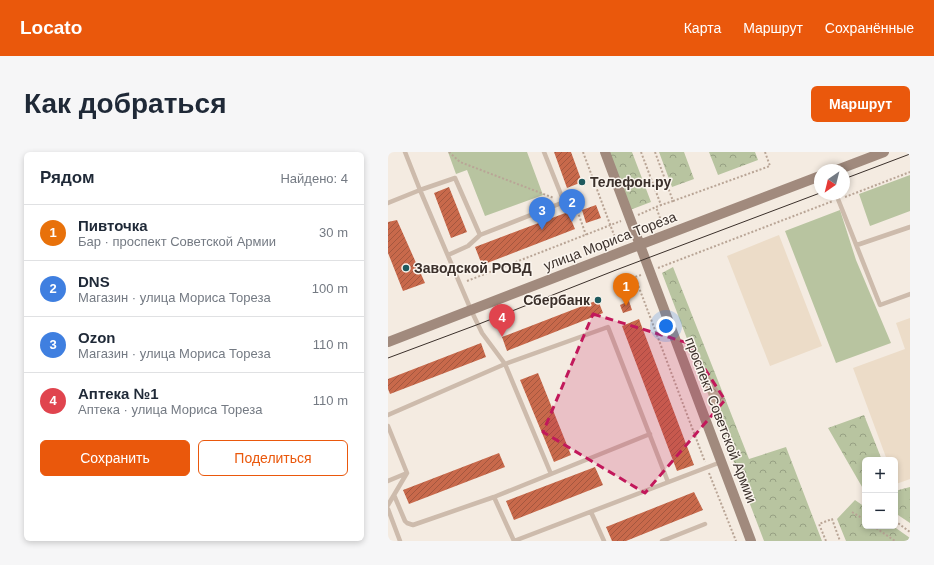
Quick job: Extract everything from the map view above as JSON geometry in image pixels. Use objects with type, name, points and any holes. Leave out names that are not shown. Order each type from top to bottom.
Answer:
[{"type":"street","name":"проспект Советской Армии","points":[[605,152],[751,541]]},
{"type":"street","points":[[850,165],[884,152]]},
{"type":"street","name":"улица Мориса Тореза","points":[[388,342],[814,178]]},
{"type":"lane","points":[[405,152],[471,310],[482,333],[505,364],[551,474]]},
{"type":"lane","points":[[448,255],[468,246],[480,235],[564,202],[544,152]]},
{"type":"lane","points":[[388,203],[455,178],[480,235]]},
{"type":"lane","points":[[838,200],[880,305],[910,294]]},
{"type":"lane","points":[[857,245],[910,227]]},
{"type":"lane","points":[[388,415],[505,364],[608,327],[668,482]]},
{"type":"lane","points":[[388,426],[407,473]]},
{"type":"lane","points":[[394,495],[405,521],[413,525],[494,497],[650,434]]},
{"type":"lane","points":[[494,497],[514,541],[721,462]]},
{"type":"lane","points":[[388,481],[407,473]]},
{"type":"lane","points":[[388,505],[407,473]]},
{"type":"lane","points":[[388,509],[400,541]]},
{"type":"lane","points":[[591,512],[604,541]]},
{"type":"lane","points":[[662,541],[705,524]]},
{"type":"path","points":[[449,152],[460,162],[576,207],[586,235]]},
{"type":"path","points":[[583,152],[621,252]]},
{"type":"path","points":[[640,152],[661,206]]},
{"type":"path","points":[[655,152],[673,201]]},
{"type":"path","points":[[460,284],[656,207],[770,166],[765,152]]},
{"type":"path","points":[[850,193],[910,172]]},
{"type":"path","points":[[736,541],[635,277],[829,200]]},
{"type":"path","points":[[656,207],[666,235]]},
{"type":"path","points":[[852,512],[862,518]]},
{"type":"path","points":[[826,541],[819,524],[832,519],[840,541]]},
{"type":"path","points":[[898,523],[910,532]]},
{"type":"path","points":[[877,529],[895,541]]},
{"type":"highlighted area","points":[[593,314],[688,343],[725,400],[645,493],[543,432]]},
{"type":"green space","points":[[448,152],[527,152],[543,195],[485,216],[467,170],[456,174]]},
{"type":"green space","points":[[608,152],[632,152],[651,202],[630,210]]},
{"type":"green space","points":[[659,152],[684,152],[694,179],[672,187]]},
{"type":"green space","points":[[709,152],[755,152],[758,160],[718,175]]},
{"type":"green space","points":[[910,175],[910,211],[870,226],[859,194]]},
{"type":"green space","points":[[840,210],[856,260],[891,343],[836,363],[785,231]]},
{"type":"green space","points":[[673,267],[749,459],[786,447],[822,541],[764,541],[662,273]]},
{"type":"green space","points":[[864,415],[881,457],[862,457],[862,487],[828,428]]},
{"type":"green space","points":[[910,487],[910,523],[898,515],[898,490]]},
{"type":"green space","points":[[855,500],[862,505],[862,529],[897,529],[910,538],[910,541],[846,541],[837,519]]},
{"type":"shaded area","points":[[779,235],[822,346],[770,366],[727,256]]},
{"type":"shaded area","points":[[910,318],[910,479],[898,483],[898,457],[886,457],[853,368],[905,349],[896,323]]},
{"type":"building","points":[[554,152],[571,152],[582,182],[567,188]]},
{"type":"building","points":[[449,187],[467,232],[451,238],[434,193]]},
{"type":"building","points":[[596,205],[601,218],[586,223],[582,210]]},
{"type":"building","points":[[568,212],[575,229],[482,265],[475,247]]},
{"type":"building","name":"Заводской РОВД","points":[[397,220],[425,283],[403,291],[388,253],[388,222]]},
{"type":"building","points":[[624,285],[626,291],[617,294],[615,289]]},
{"type":"building","points":[[598,300],[603,313],[507,351],[502,337]]},
{"type":"building","points":[[629,301],[632,310],[623,313],[620,305]]},
{"type":"building","points":[[639,319],[694,465],[677,471],[622,326]]},
{"type":"building","points":[[481,343],[486,357],[390,394],[388,389],[388,379]]},
{"type":"building","points":[[538,373],[571,455],[554,462],[520,380]]},
{"type":"building","points":[[499,453],[505,467],[409,504],[403,490]]},
{"type":"building","points":[[595,467],[603,485],[514,520],[506,501]]},
{"type":"building","points":[[694,492],[703,510],[626,541],[612,541],[606,527]]},
{"type":"tram line","points":[[850,177],[910,154]]},
{"type":"tram line","points":[[388,358],[814,195]]},
{"type":"place","name":"Телефон.ру","points":[[582,182]]},
{"type":"place","name":"DNS","points":[[572,222]]},
{"type":"place","name":"Ozon","points":[[542,230]]},
{"type":"place","name":"Заводской РОВД","points":[[406,268]]},
{"type":"place","name":"Сбербанк","points":[[598,300]]},
{"type":"place","name":"Пивточка","points":[[626,306]]},
{"type":"place","name":"Аптека №1","points":[[502,337]]}]
